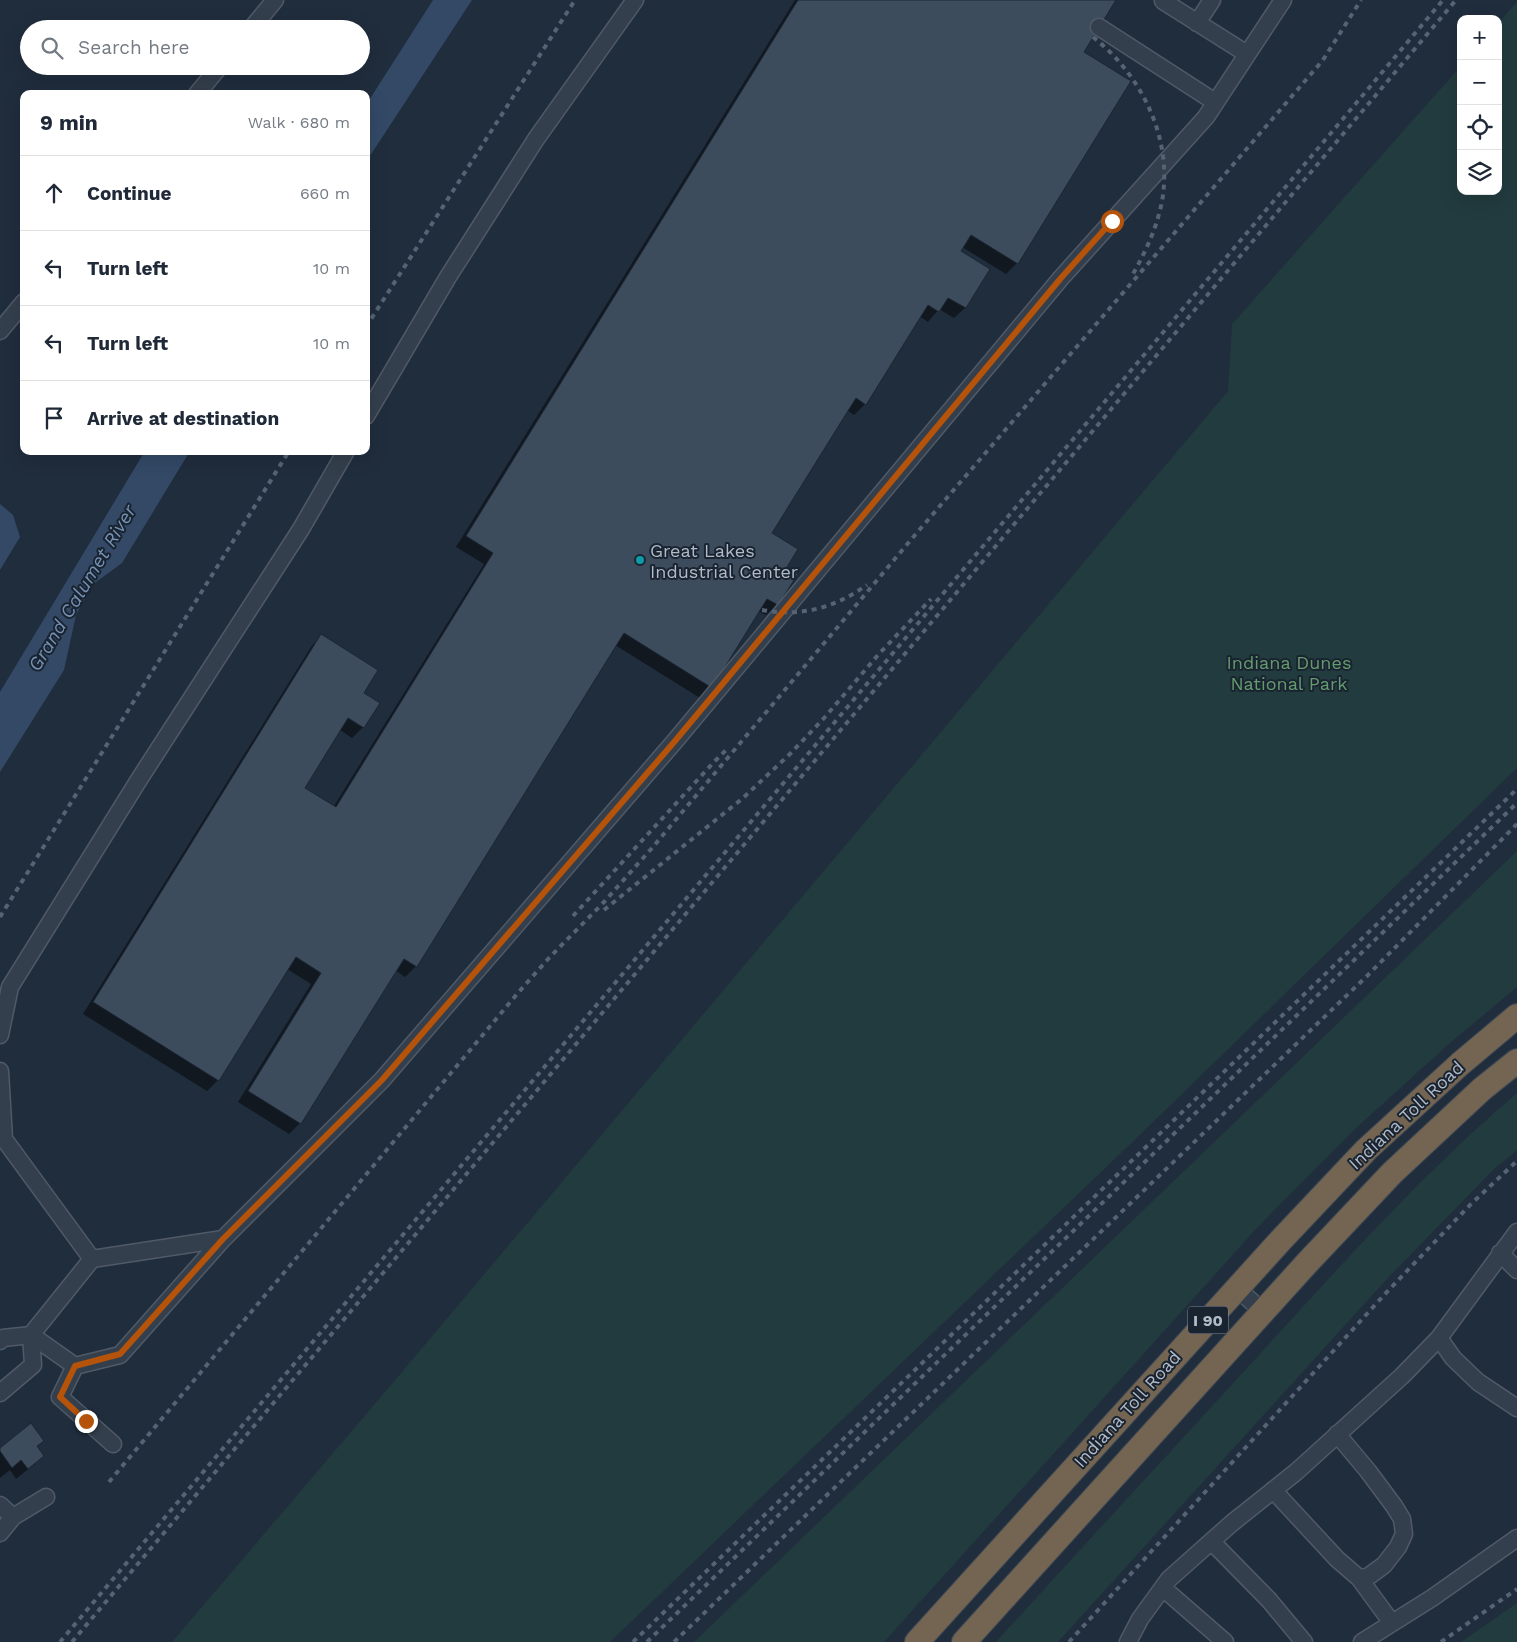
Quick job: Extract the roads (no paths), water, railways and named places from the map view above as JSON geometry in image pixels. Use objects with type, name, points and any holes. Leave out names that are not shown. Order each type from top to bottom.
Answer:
[{"type":"highway","name":"Indiana Toll Road","points":[[917,1642],[1237,1288],[1366,1150],[1460,1064],[1517,1016]]},
{"type":"highway","name":"Indiana Toll Road","points":[[964,1642],[1263,1312],[1392,1173],[1482,1089],[1517,1061]]},
{"type":"street","points":[[258,20],[275,0]]},
{"type":"street","points":[[370,409],[448,277],[531,147],[635,0]]},
{"type":"street","points":[[1198,23],[1212,0]]},
{"type":"street","points":[[113,1444],[60,1397],[75,1366],[120,1354],[223,1239],[382,1080],[682,733],[1061,278],[1206,117],[1283,0]]},
{"type":"street","points":[[1163,1],[1247,54]]},
{"type":"street","points":[[1099,27],[1215,102]]},
{"type":"street","points":[[200,90],[213,75]]},
{"type":"street","points":[[0,331],[20,307]]},
{"type":"street","points":[[0,1035],[10,987],[140,778],[300,530],[344,455]]},
{"type":"street","points":[[0,1071],[4,1139],[92,1259]]},
{"type":"street","points":[[1128,1642],[1140,1619],[1169,1579],[1402,1376],[1439,1338],[1517,1232]]},
{"type":"street","points":[[0,1393],[33,1365],[31,1335],[92,1259],[223,1239]]},
{"type":"street","points":[[1500,1253],[1517,1270]]},
{"type":"street","points":[[1237,1288],[1263,1312]]},
{"type":"street","points":[[0,1341],[3,1338],[31,1335],[75,1366]]},
{"type":"street","points":[[1439,1338],[1453,1358],[1478,1382],[1517,1408]]},
{"type":"street","points":[[1337,1434],[1368,1471],[1402,1518],[1404,1534],[1398,1547],[1384,1565],[1369,1576],[1359,1578]]},
{"type":"street","points":[[1273,1490],[1337,1559],[1359,1578],[1392,1623]]},
{"type":"street","points":[[0,1533],[13,1517],[46,1497]]},
{"type":"street","points":[[0,1505],[13,1517]]},
{"type":"street","points":[[1362,1642],[1432,1598],[1517,1538]]},
{"type":"street","points":[[1212,1542],[1269,1600],[1304,1642]]},
{"type":"street","points":[[1163,1588],[1225,1642]]},
{"type":"water","points":[[433,0],[472,0],[370,156],[370,99]]},
{"type":"water","name":"Grand Calumet River","points":[[143,455],[188,455],[122,563],[92,585],[76,615],[64,670],[0,772],[0,692]]},
{"type":"water","points":[[0,504],[13,515],[20,537],[0,570]]},
{"type":"railway","points":[[370,321],[575,0]]},
{"type":"railway","points":[[109,1482],[517,994],[652,848],[915,535],[1323,60],[1361,0]]},
{"type":"railway","points":[[60,1642],[1443,0]]},
{"type":"railway","points":[[72,1642],[1456,0]]},
{"type":"railway","points":[[1093,37],[1110,52],[1138,87],[1149,107],[1157,128],[1162,150],[1164,172],[1163,195],[1159,216],[1152,236],[1133,274]]},
{"type":"railway","points":[[0,917],[287,455]]},
{"type":"railway","points":[[762,610],[791,612],[817,609],[842,600],[867,585]]},
{"type":"railway","points":[[604,910],[743,798],[791,753],[825,717],[878,655],[931,599]]},
{"type":"railway","points":[[573,916],[728,748]]},
{"type":"railway","points":[[633,1642],[1517,789]]},
{"type":"railway","points":[[647,1642],[1517,803]]},
{"type":"railway","points":[[674,1642],[1368,975],[1517,824]]},
{"type":"railway","points":[[1069,1642],[1385,1294],[1470,1205],[1517,1161]]},
{"type":"railway","points":[[1441,1642],[1517,1589]]},
{"type":"place","name":"Great Lakes Industrial Center","points":[[640,560]]},
{"type":"park label","name":"Indiana Dunes National Park","points":[[1289,672]]}]
